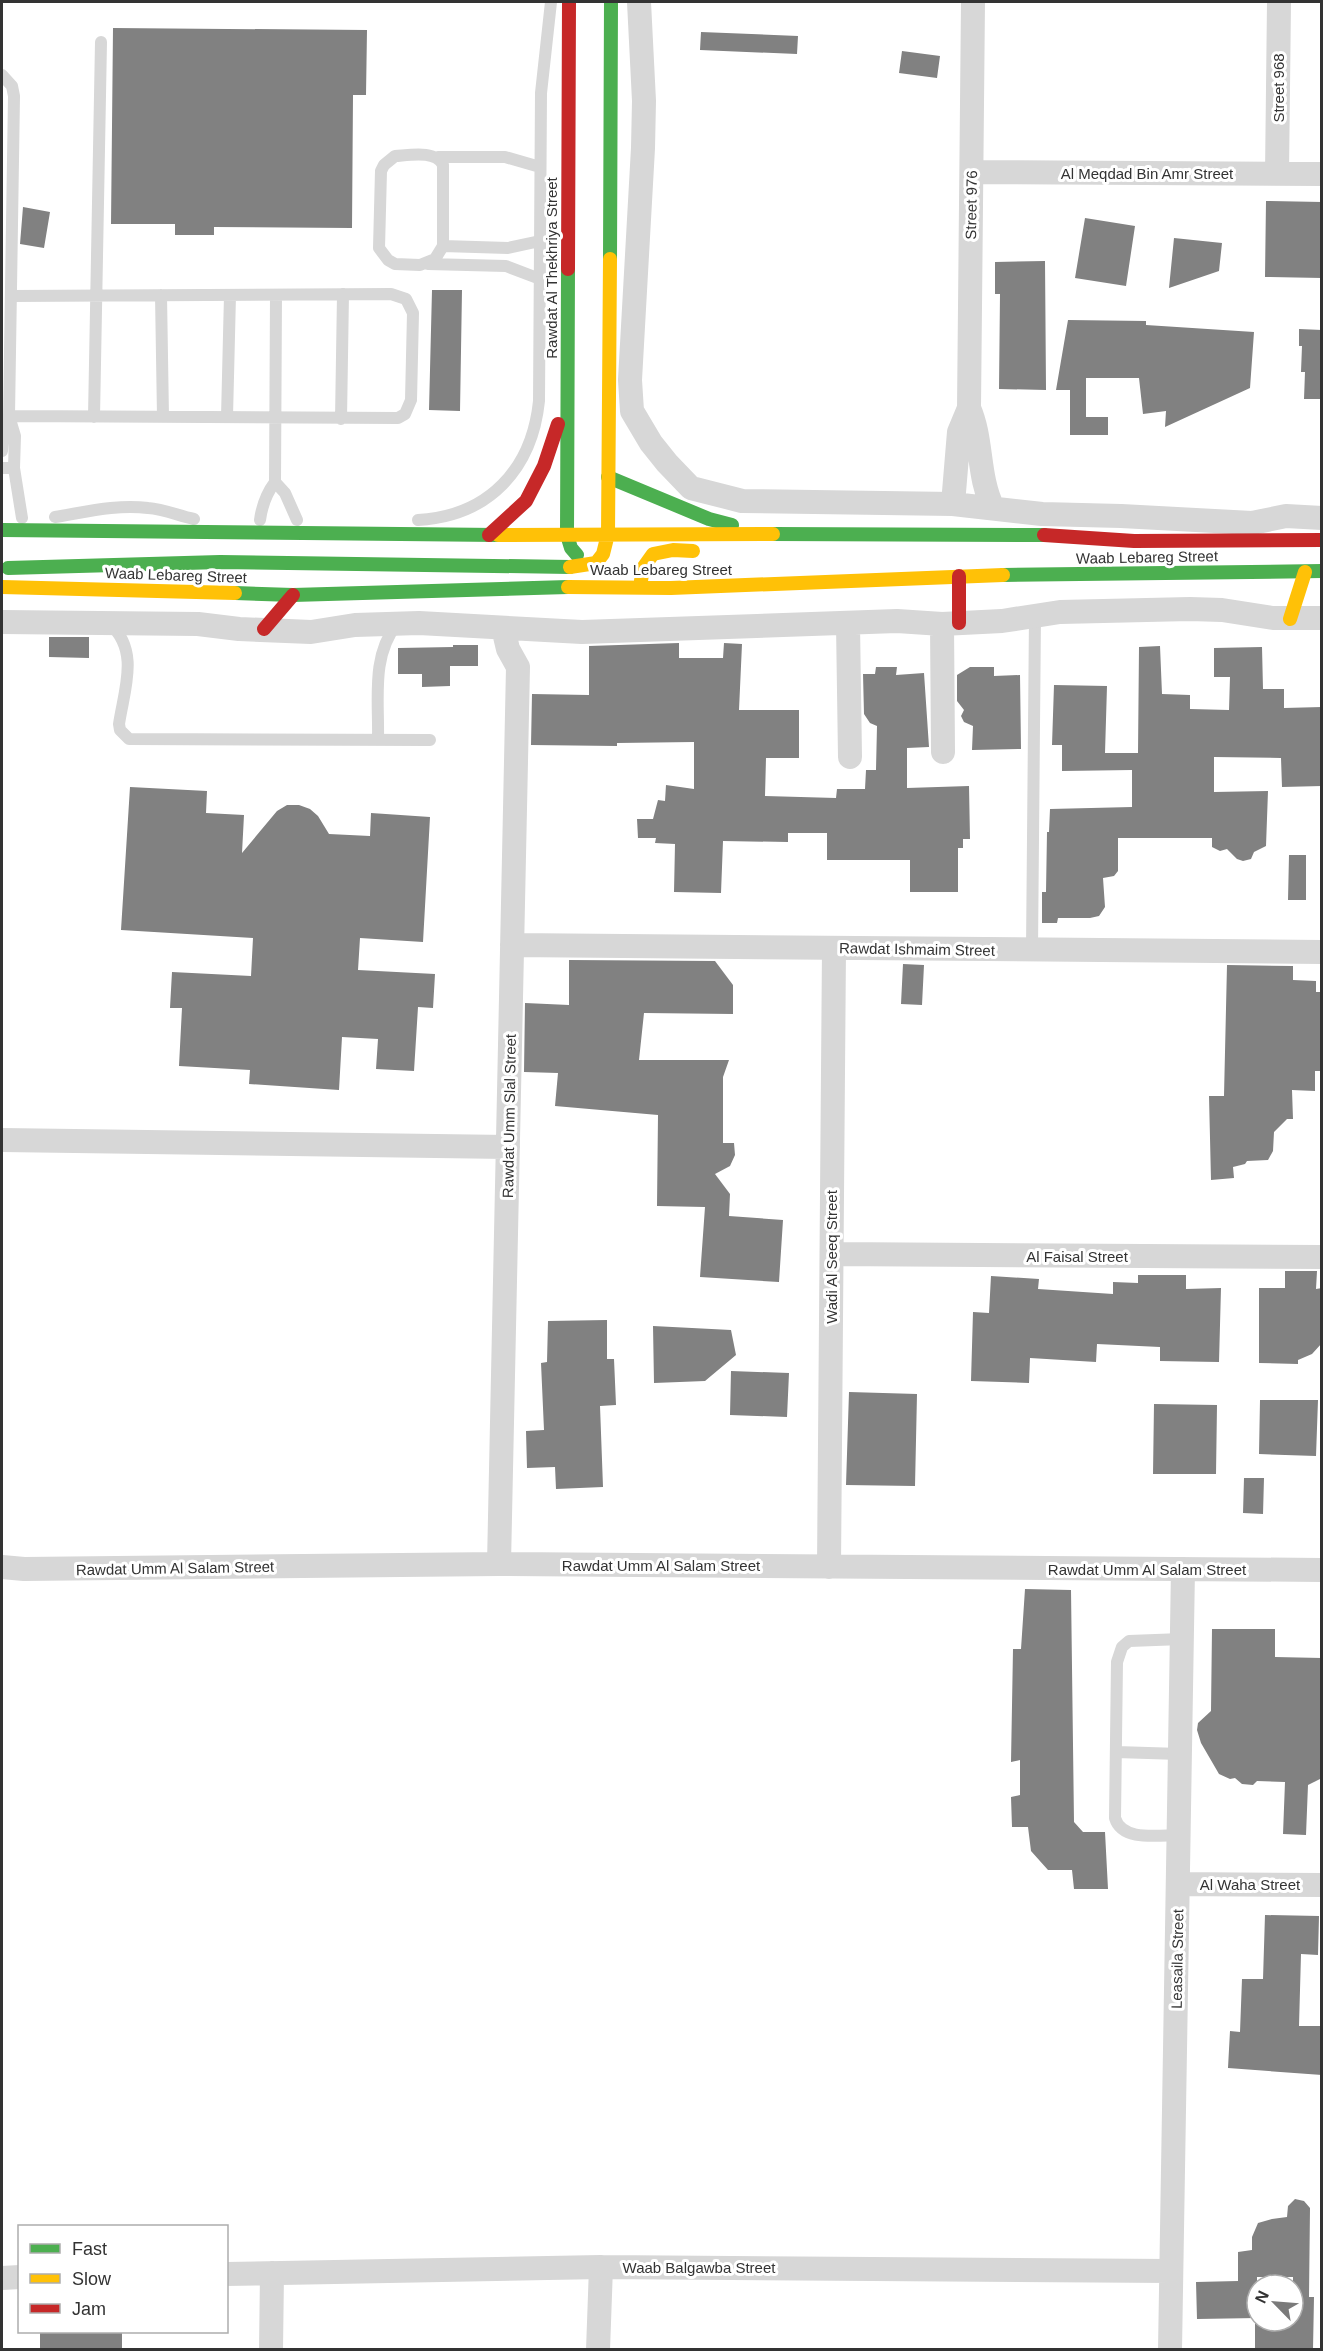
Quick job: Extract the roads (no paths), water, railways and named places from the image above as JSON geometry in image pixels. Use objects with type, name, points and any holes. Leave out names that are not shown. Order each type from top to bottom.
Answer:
[{"type":"street","name":"Rawdat Al Thekhriya Street","points":[[567,535],[569,2]]},
{"type":"street","points":[[2,568],[109,562],[588,566],[596,563],[603,554],[608,534],[611,2]]},
{"type":"street","points":[[639,2],[644,148],[630,380],[632,411],[651,442],[692,488],[742,501],[953,504],[1042,514],[1252,523],[1286,516],[1322,518]]},
{"type":"street","name":"Street 976","points":[[973,2],[969,408],[977,431],[982,478],[993,508]]},
{"type":"street","name":"Street 968","points":[[1277,174],[1279,2]]},
{"type":"street","name":"Al Meqdad Bin Amr Street","points":[[972,172],[1322,174]]},
{"type":"street","points":[[489,536],[526,501],[544,466],[557,425],[566,384]]},
{"type":"street","name":"Street 976","points":[[953,504],[959,432],[969,408]]},
{"type":"street","points":[[608,477],[709,519],[769,534]]},
{"type":"street","points":[[1316,540],[1322,529]]},
{"type":"street","name":"Waab Lebareg Street","points":[[2,530],[489,536],[1023,533],[1134,541],[1316,540]]},
{"type":"street","points":[[801,548],[904,534]]},
{"type":"street","points":[[567,535],[571,548],[588,566],[617,586]]},
{"type":"street","points":[[640,587],[643,568],[653,554],[673,550],[707,552]]},
{"type":"street","name":"Waab Lebareg Street","points":[[2,587],[293,595],[617,586],[671,588],[959,576],[1322,571]]},
{"type":"street","points":[[1290,619],[1305,572]]},
{"type":"street","points":[[943,752],[950,624],[959,576]]},
{"type":"street","points":[[264,628],[293,595]]},
{"type":"street","points":[[2,622],[198,624],[239,629],[264,628],[311,632],[355,625],[419,623],[592,632],[897,621],[950,624],[1002,621],[1060,612],[1190,609],[1290,619],[1322,618]]},
{"type":"street","points":[[848,624],[850,757]]},
{"type":"street","points":[[503,628],[508,648],[518,667],[530,650],[537,630]]},
{"type":"street","name":"Rawdat Umm Slal Street","points":[[499,1564],[518,667]]},
{"type":"street","name":"Rawdat Ishmaim Street","points":[[512,945],[1322,952]]},
{"type":"street","name":"Wadi Al Seeq Street","points":[[829,1567],[834,948]]},
{"type":"street","points":[[2,1140],[508,1147]]},
{"type":"street","name":"Al Faisal Street","points":[[831,1254],[1322,1257]]},
{"type":"street","name":"Rawdat Umm Al Salam Street","points":[[2,1568],[499,1564],[1322,1570]]},
{"type":"street","name":"Leasaila Street","points":[[1170,2349],[1183,1569]]},
{"type":"street","name":"Al Waha Street","points":[[1178,1884],[1322,1885]]},
{"type":"street","points":[[598,2349],[601,2267]]},
{"type":"street","name":"Waab Balgawba Street","points":[[228,2274],[601,2267],[1171,2271]]},
{"type":"street","points":[[271,2349],[272,2273]]},
{"type":"street","points":[[2,2278],[18,2277]]},
{"type":"lane","points":[[404,521],[453,514],[470,507],[502,486],[525,456],[537,420],[543,68],[551,2]]},
{"type":"lane","points":[[94,417],[101,42]]},
{"type":"lane","points":[[2,75],[12,86],[14,96],[11,296],[6,346],[9,416],[15,436],[8,468],[17,518],[49,517],[97,509],[135,507],[150,508],[194,519],[303,520],[275,482]]},
{"type":"lane","points":[[540,167],[505,157],[395,156],[384,165],[380,178],[379,248],[388,260],[395,264],[506,266],[540,279]]},
{"type":"lane","points":[[428,264],[435,260],[443,246],[444,171],[442,161],[438,158]]},
{"type":"lane","points":[[443,246],[508,248],[540,241]]},
{"type":"lane","points":[[9,416],[398,418],[405,414],[411,400],[412,324],[410,306],[406,299],[399,296],[276,294],[11,296]]},
{"type":"lane","points":[[259,520],[266,493],[275,482],[276,294]]},
{"type":"lane","points":[[341,418],[343,294]]},
{"type":"lane","points":[[161,295],[163,417]]},
{"type":"lane","points":[[227,417],[230,295]]},
{"type":"lane","points":[[2,451],[4,430],[9,416]]},
{"type":"lane","points":[[1032,950],[1035,615]]},
{"type":"lane","points":[[109,623],[124,641],[128,652],[128,671],[119,724],[120,730],[129,739],[430,740]]},
{"type":"lane","points":[[378,739],[381,653],[390,632],[397,624]]},
{"type":"lane","points":[[1179,1835],[1134,1834],[1121,1830],[1115,1818],[1117,1662],[1122,1647],[1129,1641],[1182,1639]]},
{"type":"lane","points":[[1116,1752],[1180,1754]]}]
